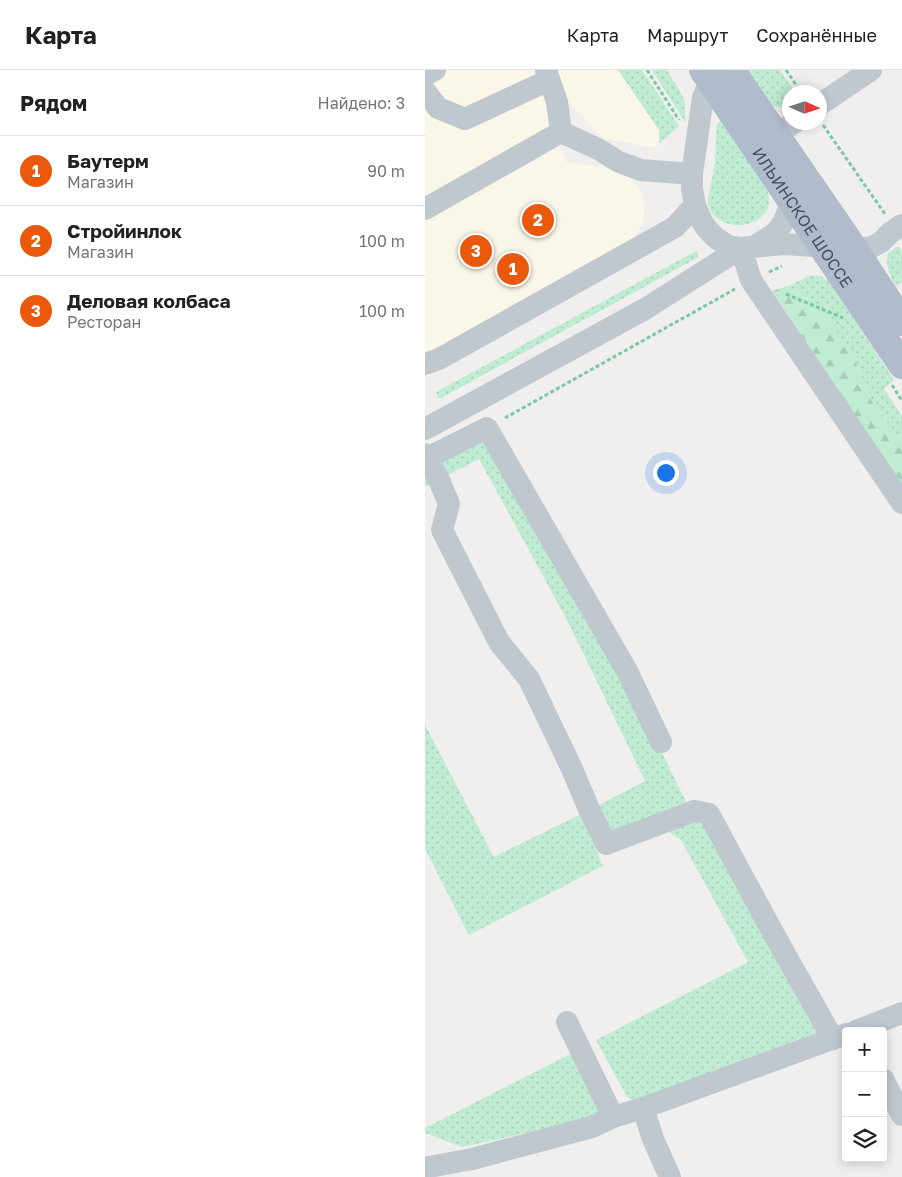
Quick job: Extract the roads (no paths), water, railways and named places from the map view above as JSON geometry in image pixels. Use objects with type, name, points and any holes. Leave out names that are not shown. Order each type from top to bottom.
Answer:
[{"type":"main road","name":"ИЛЬИНСКОЕ ШОССЕ","points":[[722,77],[782,127]]},
{"type":"main road","name":"ИЛЬИНСКОЕ ШОССЕ","points":[[722,77],[790,201],[838,270],[897,375]]},
{"type":"main road","name":"ИЛЬИНСКОЕ ШОССЕ","points":[[786,130],[836,223],[902,322]]},
{"type":"street","points":[[425,76],[435,70]]},
{"type":"street","points":[[827,100],[871,70]]},
{"type":"street","points":[[425,91],[437,108],[465,119],[548,75],[557,102],[561,132]]},
{"type":"street","points":[[722,77],[707,89],[703,97],[692,174],[695,205],[707,230],[716,238],[728,246],[746,248],[770,244],[784,254],[821,247],[854,249],[873,247],[881,242],[893,225]]},
{"type":"street","points":[[425,429],[645,309],[776,232],[786,218],[790,201],[790,178],[786,159],[785,130]]},
{"type":"street","points":[[561,132],[598,149],[619,162],[641,170],[692,174]]},
{"type":"street","points":[[425,210],[561,132]]},
{"type":"street","points":[[425,364],[439,359],[675,226],[695,205]]},
{"type":"street","points":[[836,223],[852,233],[865,236],[878,236],[893,225]]},
{"type":"street","points":[[880,290],[877,260],[878,249],[893,225]]},
{"type":"street","points":[[746,248],[751,280],[902,503]]},
{"type":"street","points":[[784,254],[807,249],[823,258],[838,270]]},
{"type":"street","points":[[661,742],[627,671],[487,428],[426,456],[449,504],[442,530],[499,642],[529,679],[606,844],[694,811],[709,814],[776,938],[846,1027]]},
{"type":"street","points":[[866,1027],[902,1013]]},
{"type":"street","points":[[567,1022],[613,1117]]},
{"type":"street","points":[[426,1168],[472,1159],[592,1127],[613,1117],[842,1036]]},
{"type":"street","points":[[887,1086],[902,1114]]},
{"type":"street","points":[[643,1108],[653,1140],[670,1177]]},
{"type":"place","name":"Стройинлок","points":[[538,220]]},
{"type":"place","name":"Деловая колбаса","points":[[476,251]]},
{"type":"place","name":"Баутерм","points":[[513,269]]}]
